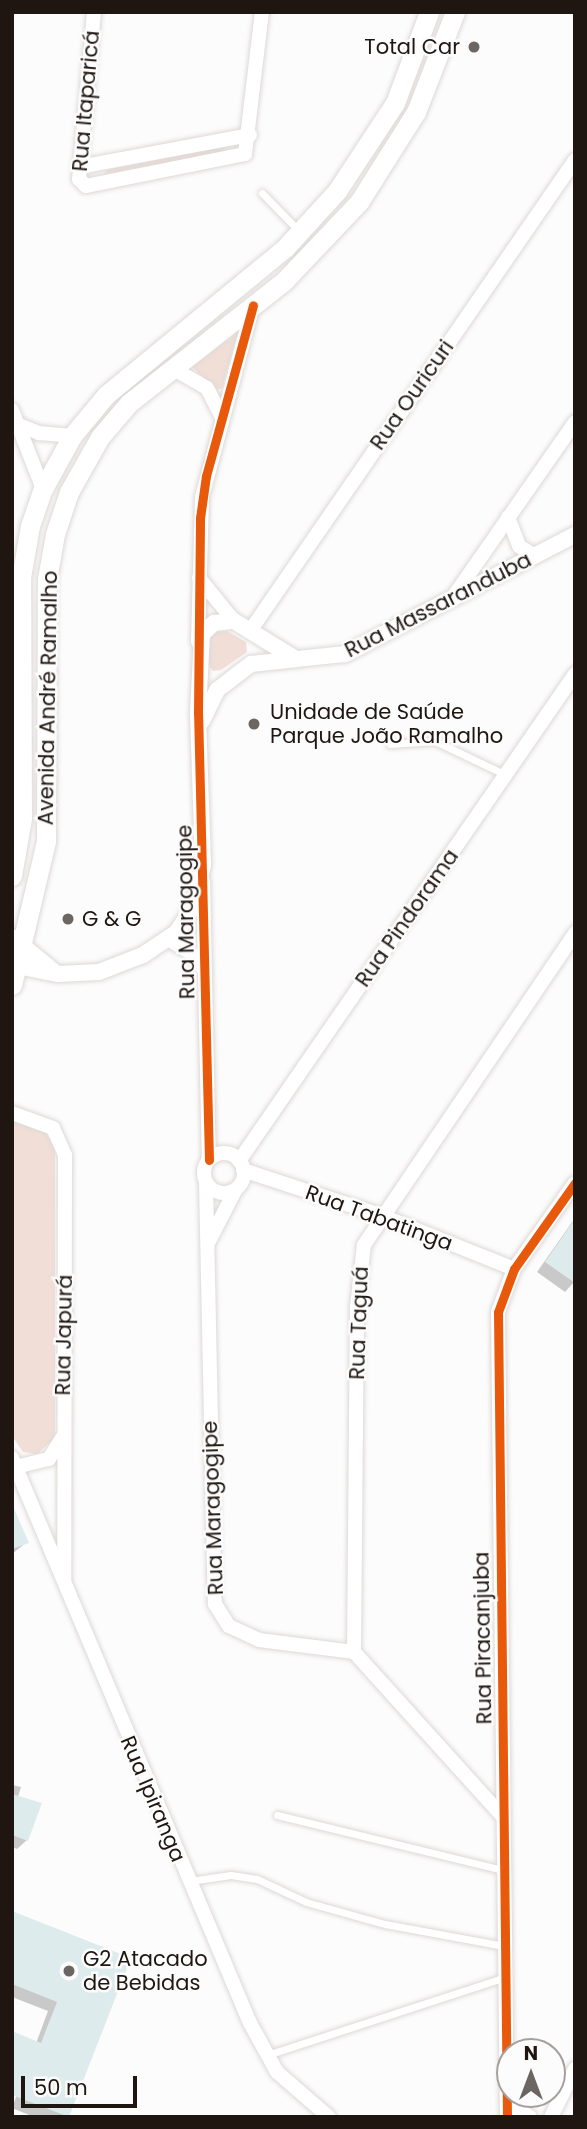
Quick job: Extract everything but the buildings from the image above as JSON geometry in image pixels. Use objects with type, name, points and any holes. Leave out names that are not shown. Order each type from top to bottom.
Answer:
[{"type":"main road","name":"Avenida André Ramalho","points":[[12,876],[18,849],[17,585],[30,526],[43,489],[72,436],[119,383],[301,233],[354,170],[383,126],[406,79],[429,12]]},
{"type":"main road","name":"Avenida André Ramalho","points":[[14,972],[17,941],[44,856],[49,802],[47,579],[55,534],[69,492],[87,457],[129,403],[253,305],[324,243],[375,181],[428,88],[455,12]]},
{"type":"main road","points":[[72,436],[87,457]]},
{"type":"main road","points":[[43,489],[69,492]]},
{"type":"main road","points":[[18,849],[44,856]]},
{"type":"street","name":"Rua Itaparicá","points":[[94,12],[79,167],[80,183],[86,186],[241,156],[248,151],[250,135]]},
{"type":"street","points":[[79,167],[250,135],[262,12]]},
{"type":"street","name":"Rua Ouricuri","points":[[252,632],[575,160]]},
{"type":"street","points":[[252,632],[256,651],[251,664],[227,678],[212,677],[198,664],[202,497],[253,305]]},
{"type":"street","points":[[172,368],[207,388],[222,418]]},
{"type":"street","points":[[12,410],[43,489]]},
{"type":"street","points":[[451,600],[575,422]]},
{"type":"street","points":[[19,425],[38,433],[72,436]]},
{"type":"street","points":[[508,517],[519,546],[535,556]]},
{"type":"street","name":"Rua Massaranduba","points":[[251,664],[345,654],[575,535]]},
{"type":"street","points":[[199,578],[234,621],[296,659]]},
{"type":"street","points":[[198,642],[214,623],[234,621]]},
{"type":"street","name":"Rua Maragogipe","points":[[198,664],[209,1160]]},
{"type":"street","name":"Rua Pindorama","points":[[241,1166],[575,674]]},
{"type":"street","name":"Rua Maragogipe","points":[[201,727],[210,702],[227,678]]},
{"type":"street","points":[[14,972],[58,974],[121,965],[170,940],[194,906],[203,865]]},
{"type":"street","name":"Rua Taguá","points":[[354,1652],[358,1272],[364,1245],[380,1215],[575,933]]},
{"type":"street","points":[[170,940],[191,953],[205,971]]},
{"type":"street","points":[[17,941],[58,974]]},
{"type":"street","name":"Rua Japurá","points":[[12,1113],[58,1132],[65,1156],[64,1588]]},
{"type":"street","points":[[207,1131],[224,1153],[241,1166],[236,1189],[216,1191],[206,1182],[204,1169],[209,1160],[224,1153]]},
{"type":"street","name":"Rua Tabatinga","points":[[241,1166],[380,1215],[514,1269]]},
{"type":"street","name":"Rua Maragogipe","points":[[206,1182],[215,1604],[229,1626],[259,1640],[354,1652]]},
{"type":"street","name":"Rua Piracanjuba","points":[[507,2110],[498,1312],[514,1269],[575,1182]]},
{"type":"street","name":"Rua Maragogipe","points":[[208,1245],[236,1189]]},
{"type":"street","points":[[13,1460],[49,1459],[63,1437]]},
{"type":"street","name":"Rua Ipiranga","points":[[13,1460],[188,1882],[267,2055],[295,2089],[329,2117]]},
{"type":"street","points":[[354,1652],[502,1816]]},
{"type":"street","points":[[551,2117],[575,2069]]},
{"type":"street","points":[[507,2110],[530,2117]]},
{"type":"lane","points":[[262,193],[301,233]]},
{"type":"lane","points":[[390,744],[435,741],[506,775]]},
{"type":"lane","points":[[277,1815],[503,1870]]},
{"type":"lane","points":[[188,1882],[231,1875],[257,1879],[306,1902],[385,1924],[504,1946]]},
{"type":"lane","points":[[267,2055],[505,1977]]},
{"type":"shaded area","points":[[222,146],[227,152],[104,174],[107,170]]},
{"type":"shaded area","points":[[238,332],[222,388],[217,390],[192,367]]},
{"type":"shaded area","points":[[227,631],[246,642],[247,652],[221,670],[213,671],[208,664],[208,642],[216,632]]},
{"type":"shaded area","points":[[12,1120],[45,1132],[55,1147],[55,1438],[37,1454],[23,1452],[12,1436]]},
{"type":"cycle path","points":[[209,1160],[198,713],[200,518],[206,476],[253,305]]},
{"type":"cycle path","points":[[507,2117],[498,1312],[514,1269],[575,1183]]},
{"type":"place","name":"Total Car","points":[[474,47]]},
{"type":"place","name":"Unidade de Saúde Parque João Ramalho","points":[[254,724]]},
{"type":"place","name":"G & G","points":[[68,919]]},
{"type":"place","name":"G2 Atacado de Bebidas","points":[[69,1971]]}]
